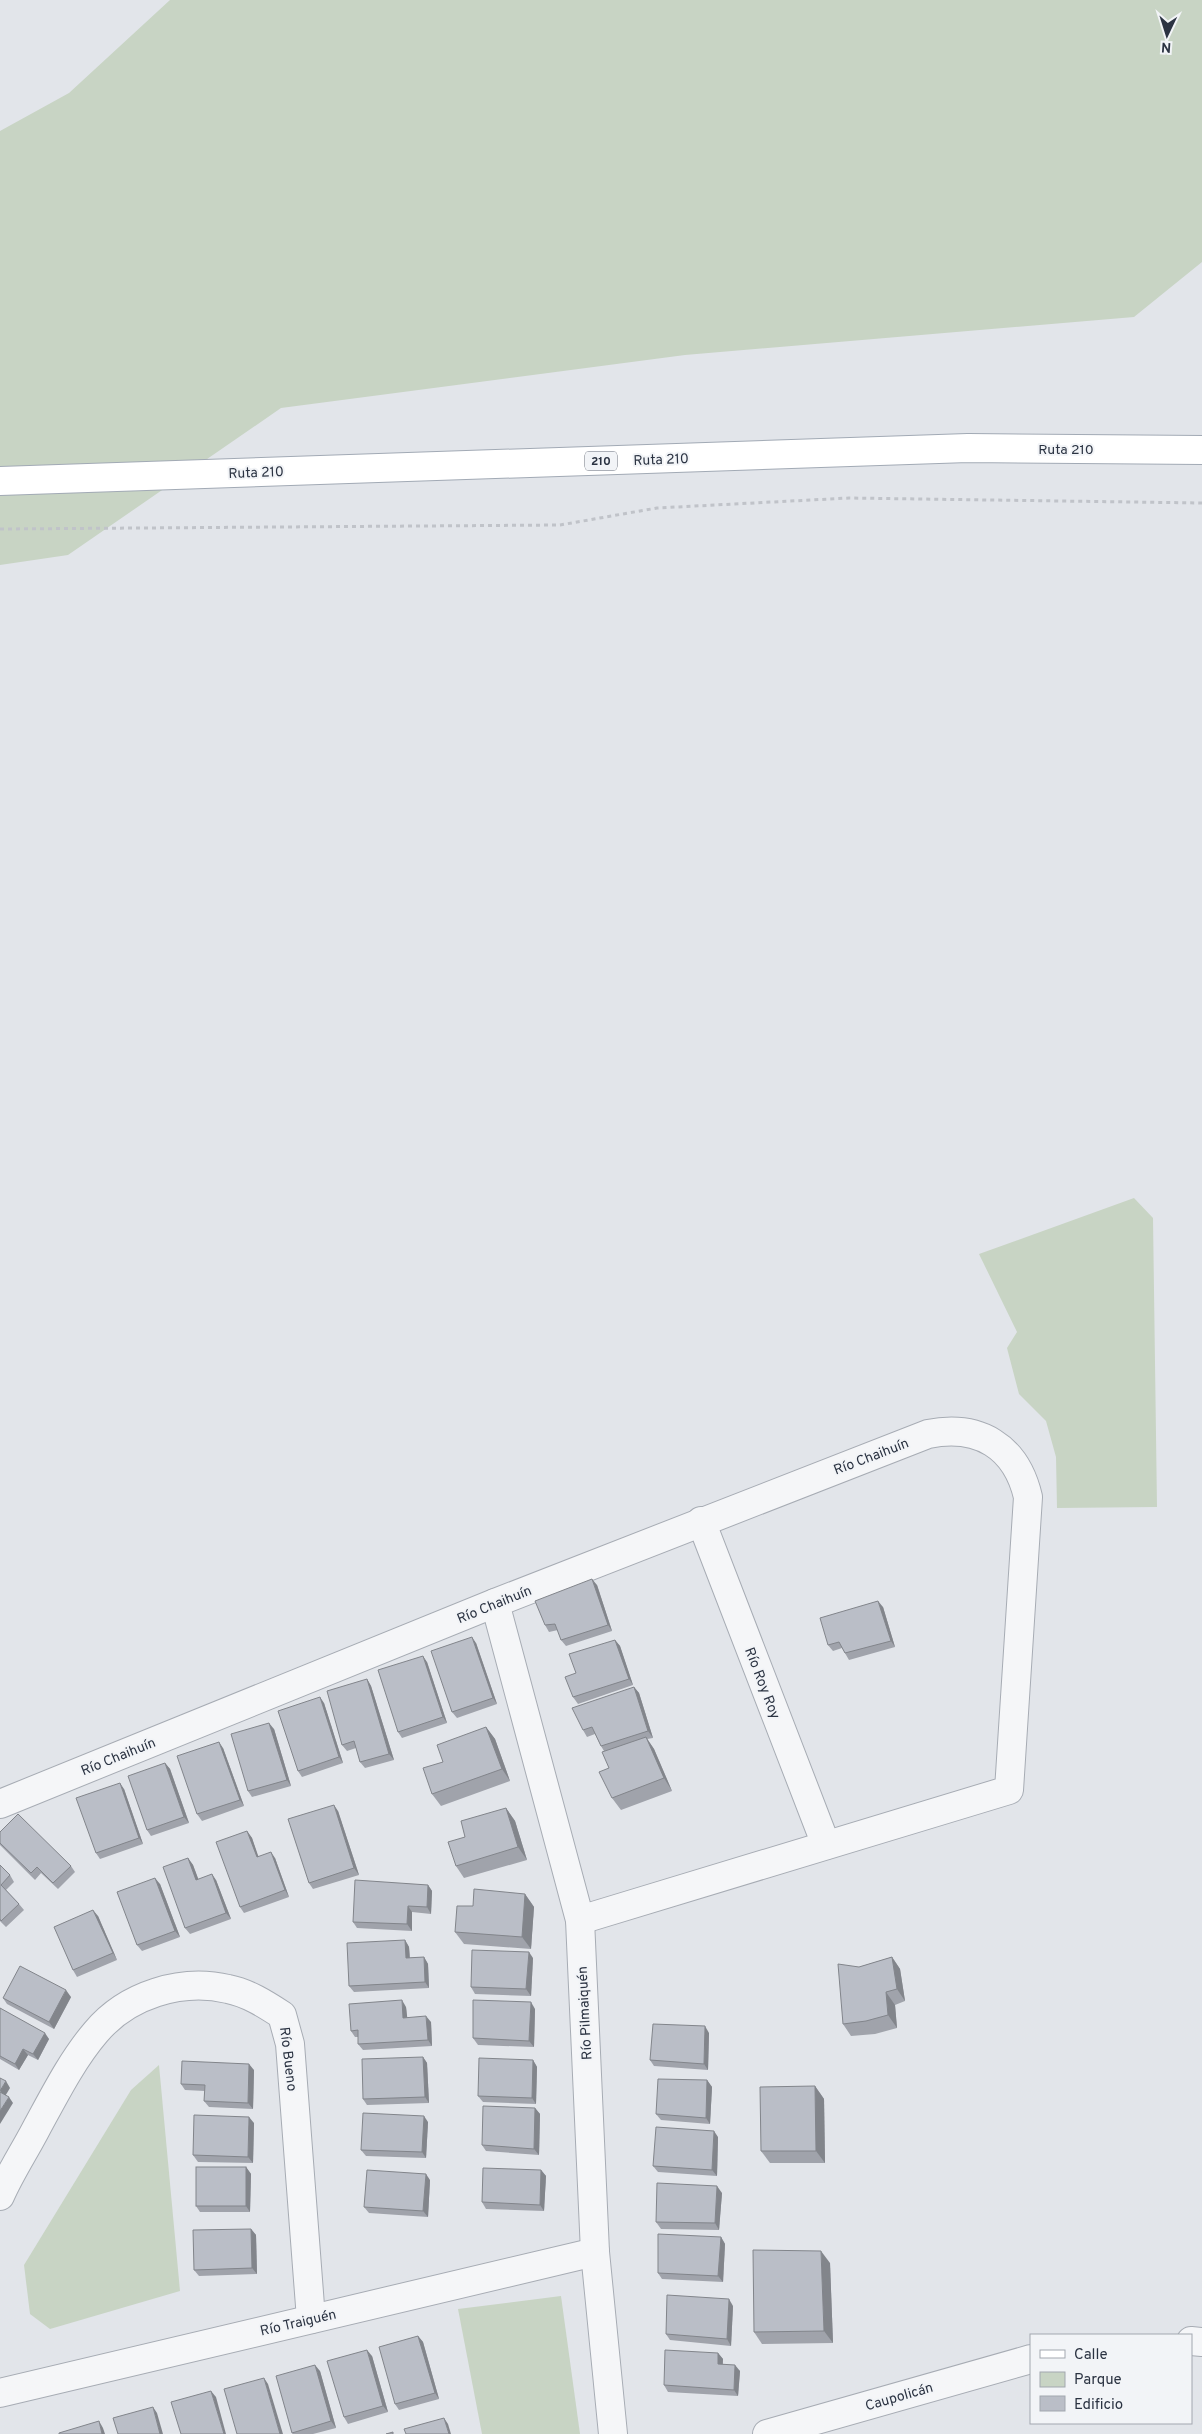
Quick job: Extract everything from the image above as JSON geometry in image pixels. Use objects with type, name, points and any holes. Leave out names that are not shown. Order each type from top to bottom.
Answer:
[{"type":"main road","name":"Ruta 210","points":[[0,481],[958,448],[1202,450]]},
{"type":"street","name":"Río Chaihuín","points":[[0,1804],[495,1603],[928,1434],[947,1430],[965,1431],[983,1437],[999,1446],[1013,1461],[1023,1478],[1028,1497],[1009,1790],[580,1920]]},
{"type":"street","name":"Río Roy Roy","points":[[701,1522],[826,1844]]},
{"type":"street","name":"Río Pilmaiquén","points":[[495,1603],[580,1920],[595,2252],[613,2434]]},
{"type":"street","name":"Río Bueno","points":[[0,2196],[73,2066],[96,2032],[117,2012],[142,1997],[170,1989],[198,1986],[227,1988],[246,1995],[282,2015],[290,2044],[311,2319]]},
{"type":"street","name":"Río Traiguén","points":[[0,2393],[595,2252]]},
{"type":"street","name":"Caupolicán","points":[[767,2434],[1030,2359]]},
{"type":"path","points":[[0,529],[560,526],[657,508],[849,498],[1202,503]]},
{"type":"green space","points":[[170,0],[1202,0],[1202,262],[1134,317],[685,355],[281,408],[68,555],[0,565],[0,131],[69,93]]},
{"type":"green space","points":[[1134,1198],[1153,1218],[1157,1507],[1057,1508],[1056,1457],[1046,1421],[1019,1394],[1007,1348],[1017,1332],[979,1254]]},
{"type":"green space","points":[[159,2065],[180,2291],[50,2329],[30,2314],[24,2265],[131,2090]]},
{"type":"green space","points":[[561,2296],[580,2434],[482,2434],[458,2309]]},
{"type":"building","points":[[592,1579],[608,1625],[561,1640],[555,1624],[545,1625],[535,1601]]},
{"type":"building","points":[[878,1601],[891,1641],[845,1653],[839,1642],[828,1645],[820,1618]]},
{"type":"building","points":[[472,1637],[493,1698],[452,1712],[431,1651]]},
{"type":"building","points":[[615,1640],[629,1679],[573,1697],[565,1677],[576,1673],[569,1654]]},
{"type":"building","points":[[423,1656],[443,1717],[398,1732],[378,1670]]},
{"type":"building","points":[[367,1679],[389,1754],[360,1762],[354,1741],[342,1745],[327,1691]]},
{"type":"building","points":[[634,1687],[648,1731],[601,1746],[592,1727],[583,1730],[572,1708]]},
{"type":"building","points":[[320,1697],[339,1757],[298,1771],[278,1711]]},
{"type":"building","points":[[269,1723],[287,1780],[248,1791],[231,1734]]},
{"type":"building","points":[[486,1727],[502,1769],[432,1794],[423,1768],[443,1762],[437,1745]]},
{"type":"building","points":[[646,1737],[664,1778],[612,1798],[599,1772],[609,1768],[602,1752]]},
{"type":"building","points":[[219,1742],[240,1800],[197,1814],[177,1756]]},
{"type":"building","points":[[165,1763],[184,1817],[147,1830],[128,1776]]},
{"type":"building","points":[[120,1783],[139,1838],[96,1853],[76,1798]]},
{"type":"building","points":[[334,1805],[354,1868],[309,1883],[288,1819]]},
{"type":"building","points":[[506,1808],[518,1847],[456,1866],[448,1842],[465,1837],[461,1821]]},
{"type":"building","points":[[18,1814],[71,1866],[53,1883],[37,1867],[31,1873],[0,1843],[0,1832]]},
{"type":"building","points":[[247,1831],[257,1857],[271,1852],[285,1890],[240,1907],[216,1842]]},
{"type":"building","points":[[188,1858],[196,1880],[212,1874],[226,1913],[185,1928],[163,1867]]},
{"type":"building","points":[[0,1865],[10,1875],[1,1885],[19,1904],[1,1921],[0,1919]]},
{"type":"building","points":[[155,1878],[175,1931],[137,1945],[117,1892]]},
{"type":"building","points":[[355,1880],[428,1885],[427,1907],[408,1906],[407,1924],[353,1922]]},
{"type":"building","points":[[474,1889],[525,1894],[522,1937],[455,1932],[457,1906],[473,1906]]},
{"type":"building","points":[[93,1910],[113,1953],[73,1970],[54,1927]]},
{"type":"building","points":[[405,1940],[406,1958],[424,1957],[425,1982],[349,1986],[347,1943]]},
{"type":"building","points":[[472,1950],[529,1952],[526,1989],[471,1987]]},
{"type":"building","points":[[892,1957],[897,1989],[886,1992],[888,2015],[866,2021],[843,2024],[838,1964],[859,1967]]},
{"type":"building","points":[[20,1966],[66,1990],[49,2022],[3,1998]]},
{"type":"building","points":[[402,2000],[403,2018],[426,2016],[428,2040],[358,2044],[358,2030],[351,2031],[349,2004]]},
{"type":"building","points":[[473,2000],[531,2002],[529,2041],[473,2038]]},
{"type":"building","points":[[0,2008],[45,2033],[33,2054],[23,2049],[15,2064],[0,2056]]},
{"type":"building","points":[[653,2024],[705,2026],[704,2064],[650,2060]]},
{"type":"building","points":[[423,2057],[425,2097],[363,2099],[362,2059]]},
{"type":"building","points":[[479,2058],[533,2060],[532,2098],[478,2096]]},
{"type":"building","points":[[182,2061],[249,2064],[248,2103],[204,2101],[205,2085],[181,2084]]},
{"type":"building","points":[[0,2078],[6,2081],[0,2091]]},
{"type":"building","points":[[658,2079],[707,2080],[706,2118],[656,2114]]},
{"type":"building","points":[[815,2086],[816,2151],[761,2151],[760,2087]]},
{"type":"building","points":[[0,2092],[9,2097],[0,2111]]},
{"type":"building","points":[[483,2106],[535,2108],[534,2149],[482,2145]]},
{"type":"building","points":[[363,2113],[424,2116],[422,2152],[361,2150]]},
{"type":"building","points":[[194,2115],[249,2117],[248,2157],[193,2155]]},
{"type":"building","points":[[656,2127],[714,2131],[712,2170],[653,2166]]},
{"type":"building","points":[[196,2167],[246,2167],[246,2206],[196,2206]]},
{"type":"building","points":[[483,2168],[541,2170],[540,2205],[482,2202]]},
{"type":"building","points":[[367,2170],[426,2174],[423,2211],[364,2207]]},
{"type":"building","points":[[657,2183],[717,2186],[715,2223],[656,2222]]},
{"type":"building","points":[[251,2229],[252,2268],[194,2270],[193,2230]]},
{"type":"building","points":[[658,2234],[721,2237],[718,2276],[658,2273]]},
{"type":"building","points":[[753,2250],[821,2251],[824,2331],[754,2332]]},
{"type":"building","points":[[667,2295],[729,2299],[727,2339],[666,2334]]},
{"type":"building","points":[[418,2336],[435,2393],[395,2404],[379,2347]]},
{"type":"building","points":[[367,2350],[383,2406],[344,2417],[327,2361]]},
{"type":"building","points":[[665,2350],[718,2353],[718,2364],[735,2365],[734,2390],[664,2385]]},
{"type":"building","points":[[315,2365],[331,2421],[292,2433],[276,2376]]},
{"type":"building","points":[[264,2378],[280,2434],[237,2434],[224,2389]]},
{"type":"building","points":[[211,2391],[224,2434],[181,2434],[171,2402]]},
{"type":"building","points":[[153,2407],[160,2434],[118,2434],[113,2418]]},
{"type":"building","points":[[444,2418],[449,2434],[406,2434],[404,2429]]},
{"type":"building","points":[[99,2421],[102,2434],[59,2434],[59,2433]]}]
